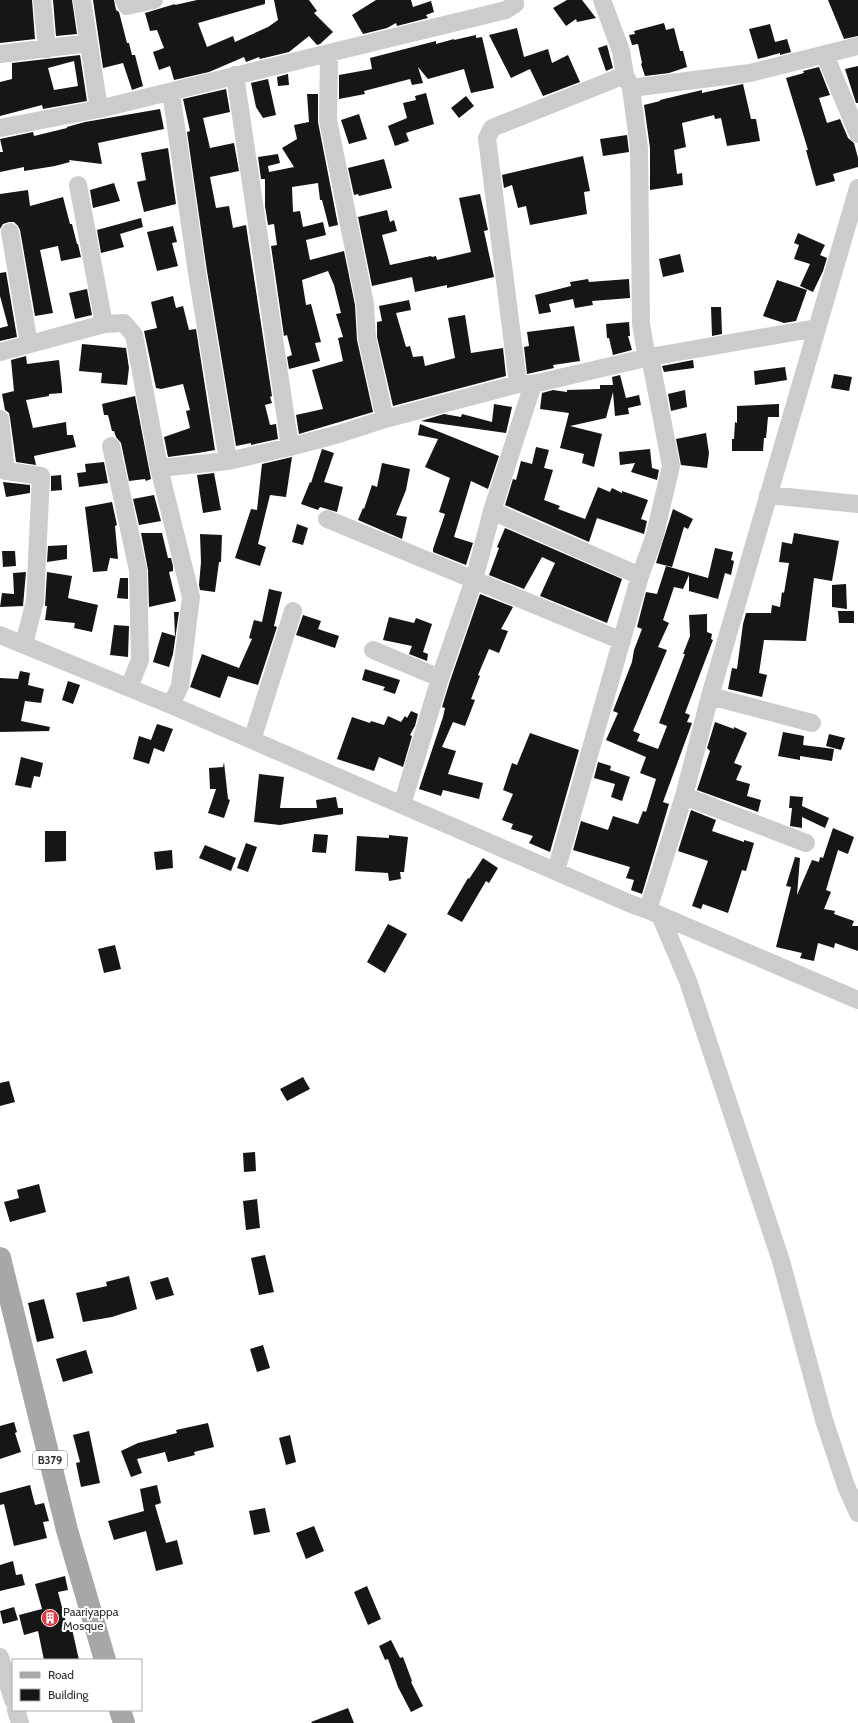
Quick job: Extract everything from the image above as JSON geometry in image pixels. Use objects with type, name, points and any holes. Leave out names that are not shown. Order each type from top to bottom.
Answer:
[{"type":"main road","name":"B379","points":[[0,1258],[67,1530],[105,1659]]},
{"type":"main road","points":[[120,1711],[124,1723]]},
{"type":"street","points":[[42,0],[47,49]]},
{"type":"street","points":[[82,0],[99,109]]},
{"type":"street","points":[[124,0],[127,6],[154,0]]},
{"type":"street","points":[[0,128],[99,109],[506,10],[515,4],[514,0]]},
{"type":"street","points":[[556,871],[640,576],[654,538],[671,466],[641,324],[638,148],[628,81],[621,51],[602,0]]},
{"type":"street","points":[[0,54],[88,43]]},
{"type":"street","points":[[402,805],[440,678],[474,580],[526,384],[488,138],[492,128],[628,81],[750,74],[858,46]]},
{"type":"street","points":[[329,53],[328,120],[365,304],[367,338],[385,419]]},
{"type":"street","points":[[825,55],[858,134]]},
{"type":"street","points":[[235,75],[290,446]]},
{"type":"street","points":[[171,92],[197,273],[228,461]]},
{"type":"street","points":[[78,185],[104,324]]},
{"type":"street","points":[[858,188],[710,696],[654,912],[688,981],[779,1253],[824,1420],[846,1486],[858,1514]]},
{"type":"street","points":[[10,232],[29,344]]},
{"type":"street","points":[[0,352],[104,324],[124,323],[134,335],[159,468],[191,597],[180,686],[171,704]]},
{"type":"street","points":[[159,468],[228,461],[339,434],[385,419],[526,384],[649,358],[816,328]]},
{"type":"street","points":[[0,419],[6,471],[41,476],[35,601],[24,644]]},
{"type":"street","points":[[111,446],[138,570],[140,660],[129,687]]},
{"type":"street","points":[[768,495],[858,504]]},
{"type":"street","points":[[492,511],[640,576]]},
{"type":"street","points":[[327,519],[622,641]]},
{"type":"street","points":[[252,740],[293,611]]},
{"type":"street","points":[[0,635],[171,704],[631,904],[654,912],[858,1000]]},
{"type":"street","points":[[373,650],[440,678]]},
{"type":"street","points":[[710,696],[812,723]]},
{"type":"street","points":[[684,796],[806,843]]},
{"type":"street","points":[[0,1657],[12,1697]]},
{"type":"street","points":[[16,1711],[20,1723]]},
{"type":"building","points":[[0,0],[32,0],[35,39],[0,43]]},
{"type":"building","points":[[53,0],[72,0],[77,34],[56,36]]},
{"type":"building","points":[[93,0],[114,0],[116,10],[119,12],[127,43],[129,43],[132,55],[135,55],[143,86],[132,90],[123,63],[103,68]]},
{"type":"building","points":[[197,0],[265,0],[265,4],[198,23],[207,47],[233,36],[235,42],[268,27],[278,20],[274,0],[309,0],[317,11],[314,13],[333,32],[317,45],[309,36],[289,52],[260,59],[259,57],[246,62],[244,57],[209,72],[174,80],[170,66],[159,70],[153,52],[164,48],[157,30],[150,31],[145,13],[175,4]]},
{"type":"building","points":[[376,0],[411,0],[413,7],[431,1],[434,12],[426,15],[428,18],[397,26],[396,23],[387,28],[363,34],[352,15]]},
{"type":"building","points":[[567,0],[582,0],[596,18],[577,22],[576,19],[566,26],[553,8]]},
{"type":"building","points":[[828,0],[858,0],[858,36],[844,39]]},
{"type":"building","points":[[664,23],[666,30],[674,28],[680,51],[683,51],[687,67],[669,73],[645,76],[641,64],[638,44],[632,45],[629,35],[635,34],[634,31]]},
{"type":"building","points":[[770,24],[775,42],[787,39],[791,52],[780,55],[780,53],[758,59],[749,29]]},
{"type":"building","points":[[517,28],[524,57],[548,49],[552,63],[568,55],[580,82],[543,96],[530,69],[511,78],[489,35]]},
{"type":"building","points":[[476,35],[476,38],[482,37],[494,88],[471,93],[464,69],[428,79],[418,67],[423,83],[412,85],[410,79],[364,91],[365,94],[339,99],[339,75],[372,69],[370,58],[436,41],[436,44]]},
{"type":"building","points":[[607,45],[613,68],[606,71],[598,48]]},
{"type":"building","points":[[80,55],[87,101],[43,109],[42,105],[0,116],[0,82],[12,79],[12,63]],"holes":[[[74,61],[78,86],[54,90],[48,68]]]},
{"type":"building","points":[[858,66],[858,103],[856,103],[845,69]]},
{"type":"building","points":[[819,67],[830,95],[819,98],[827,123],[840,119],[848,138],[854,143],[858,158],[858,167],[833,174],[835,181],[816,186],[806,150],[808,150],[786,78],[804,73],[803,71]]},
{"type":"building","points":[[288,74],[289,85],[278,86],[277,77]]},
{"type":"building","points":[[268,79],[276,115],[263,118],[256,107],[251,83]]},
{"type":"building","points":[[743,84],[751,119],[756,119],[760,141],[727,146],[721,118],[715,119],[714,115],[682,123],[686,147],[674,150],[677,174],[682,173],[683,185],[650,190],[650,148],[644,105],[702,90],[702,93]]},
{"type":"building","points":[[226,89],[230,112],[203,118],[210,148],[234,143],[239,171],[210,177],[216,208],[229,206],[233,228],[246,225],[272,396],[270,397],[272,403],[265,405],[270,425],[276,424],[278,439],[251,445],[251,443],[236,446],[207,271],[187,132],[190,131],[183,99]]},
{"type":"building","points":[[426,93],[434,124],[406,133],[409,141],[395,146],[388,126],[407,118],[403,103],[416,100],[415,96]]},
{"type":"building","points":[[307,94],[318,94],[318,122],[338,225],[329,227],[322,200],[320,200],[318,183],[292,187],[293,212],[300,211],[303,227],[323,222],[326,235],[306,240],[310,260],[344,251],[355,305],[357,340],[373,412],[299,434],[296,415],[323,409],[312,370],[343,361],[338,338],[343,337],[336,314],[341,313],[334,285],[328,271],[302,280],[306,305],[311,304],[321,342],[315,343],[320,361],[289,369],[287,357],[292,355],[287,335],[284,336],[271,246],[277,245],[274,224],[268,225],[265,206],[265,179],[261,179],[258,157],[278,154],[280,163],[268,166],[269,172],[294,167],[282,148],[297,139],[294,125],[309,122]]},
{"type":"building","points":[[466,96],[474,106],[459,118],[451,108]]},
{"type":"building","points":[[160,109],[164,129],[98,143],[102,164],[69,160],[70,162],[55,166],[24,171],[24,167],[0,172],[0,152],[3,152],[0,139],[33,132],[34,136],[85,122]]},
{"type":"building","points":[[359,114],[367,139],[349,144],[341,120]]},
{"type":"building","points":[[627,135],[629,152],[603,156],[600,139]]},
{"type":"building","points":[[168,148],[176,204],[144,212],[137,182],[146,180],[141,153]]},
{"type":"building","points":[[583,156],[590,191],[584,192],[587,214],[530,225],[526,206],[518,208],[512,185],[504,188],[502,175]]},
{"type":"building","points":[[384,159],[392,188],[359,196],[358,194],[354,195],[348,168]]},
{"type":"building","points":[[114,183],[120,201],[93,208],[90,190]]},
{"type":"building","points":[[28,190],[30,206],[63,197],[81,257],[61,261],[58,246],[40,250],[53,313],[35,316],[20,230],[14,222],[3,224],[0,229],[0,194]]},
{"type":"building","points":[[480,194],[488,230],[484,231],[494,277],[447,288],[447,285],[415,292],[412,277],[372,286],[358,217],[387,210],[390,222],[394,220],[397,231],[382,235],[390,265],[431,256],[436,256],[437,260],[471,252],[459,198]]},
{"type":"building","points":[[141,218],[143,227],[120,234],[124,247],[101,253],[97,230]]},
{"type":"building","points":[[173,226],[177,242],[172,243],[178,266],[157,271],[147,232]]},
{"type":"building","points":[[798,233],[825,245],[820,255],[827,258],[823,271],[813,292],[800,286],[810,264],[794,259],[799,245],[794,243]]},
{"type":"building","points":[[680,254],[684,272],[663,277],[659,259]]},
{"type":"building","points":[[6,272],[17,337],[0,341],[0,328],[8,326],[0,296],[0,273]]},
{"type":"building","points":[[588,279],[589,282],[629,279],[630,298],[592,301],[593,305],[575,308],[573,299],[549,304],[551,312],[539,314],[535,295],[571,286],[570,282]]},
{"type":"building","points":[[777,280],[807,290],[796,321],[784,323],[763,316]]},
{"type":"building","points":[[87,289],[92,315],[75,319],[69,293]]},
{"type":"building","points":[[173,296],[176,308],[183,306],[189,330],[196,329],[215,450],[168,457],[164,437],[190,428],[186,411],[190,410],[183,384],[161,389],[156,388],[144,331],[157,328],[151,302]]},
{"type":"building","points":[[409,300],[411,310],[396,313],[406,347],[410,346],[413,357],[423,356],[425,366],[455,358],[448,318],[465,315],[471,353],[503,348],[506,376],[393,406],[377,337],[377,322],[382,321],[379,306]]},
{"type":"building","points":[[711,307],[721,307],[722,334],[712,336]]},
{"type":"building","points":[[629,322],[630,336],[628,336],[632,350],[613,355],[609,338],[607,338],[606,324]]},
{"type":"building","points":[[574,326],[580,361],[553,365],[554,368],[527,374],[524,347],[529,346],[527,332]]},
{"type":"building","points":[[82,344],[126,348],[129,368],[127,385],[101,383],[102,373],[79,371]]},
{"type":"building","points":[[26,356],[27,364],[59,360],[62,388],[62,393],[49,394],[49,396],[26,400],[33,428],[66,422],[67,435],[73,435],[76,447],[34,456],[36,465],[16,462],[9,413],[5,410],[2,394],[14,391],[11,360]]},
{"type":"building","points":[[693,360],[694,368],[664,372],[662,366]]},
{"type":"building","points":[[785,367],[787,380],[755,385],[754,371]]},
{"type":"building","points":[[834,374],[852,377],[849,391],[831,388]]},
{"type":"building","points":[[620,375],[626,398],[639,395],[641,405],[628,408],[629,414],[615,416],[613,392],[606,418],[570,426],[602,434],[594,467],[582,463],[584,454],[560,448],[569,413],[540,409],[542,393],[553,390],[567,392],[567,390],[600,389],[600,385],[613,385],[612,377]]},
{"type":"building","points":[[685,390],[687,407],[671,411],[668,394]]},
{"type":"building","points":[[135,396],[151,479],[146,481],[145,479],[129,481],[121,443],[116,437],[114,431],[112,431],[108,415],[104,415],[102,404]]},
{"type":"building","points":[[494,404],[512,407],[506,433],[421,421],[444,414],[461,417],[462,414],[492,422]]},
{"type":"building","points":[[779,404],[779,417],[768,417],[763,451],[732,451],[732,439],[734,439],[735,422],[737,423],[737,406]]},
{"type":"building","points":[[420,424],[499,456],[488,489],[471,481],[454,537],[473,543],[466,565],[433,552],[445,514],[439,512],[450,478],[425,467],[438,439],[418,435]]},
{"type":"building","points":[[706,433],[709,453],[707,468],[681,465],[676,439]]},
{"type":"building","points":[[536,447],[549,450],[544,468],[553,470],[544,500],[560,506],[558,509],[585,519],[598,487],[610,492],[612,488],[622,493],[622,491],[648,500],[641,519],[647,521],[644,534],[597,518],[589,542],[505,505],[513,479],[516,480],[521,461],[532,464]]},
{"type":"building","points":[[322,449],[334,453],[324,482],[343,487],[337,512],[320,507],[318,510],[301,504],[310,482],[311,483]]},
{"type":"building","points":[[650,449],[652,468],[659,470],[657,480],[631,472],[635,463],[620,465],[619,452]]},
{"type":"building","points":[[292,457],[286,497],[270,495],[258,544],[266,547],[260,566],[235,558],[251,509],[257,510],[262,464]]},
{"type":"building","points":[[104,462],[108,483],[79,487],[77,473],[86,472],[85,464]]},
{"type":"building","points":[[382,463],[410,469],[406,490],[396,515],[407,517],[402,539],[358,520],[363,508],[364,509],[372,485],[377,487]]},
{"type":"building","points":[[214,473],[221,510],[203,513],[197,475]]},
{"type":"building","points":[[61,475],[62,490],[51,491],[51,476]]},
{"type":"building","points":[[3,482],[30,485],[30,493],[6,497]]},
{"type":"building","points":[[154,495],[161,521],[139,525],[133,499]]},
{"type":"building","points":[[112,502],[117,525],[115,526],[118,559],[110,558],[107,571],[93,572],[85,507]]},
{"type":"building","points":[[673,509],[693,519],[688,529],[684,527],[672,567],[656,563]]},
{"type":"building","points":[[297,524],[308,528],[303,545],[292,542]]},
{"type":"building","points":[[505,528],[622,579],[607,623],[540,596],[555,563],[542,557],[524,589],[489,575],[499,548],[497,547]]},
{"type":"building","points":[[141,533],[162,533],[168,558],[171,558],[173,566],[173,571],[169,572],[176,601],[149,607],[148,570]]},
{"type":"building","points":[[794,533],[839,541],[832,581],[814,578],[806,641],[764,640],[759,673],[767,675],[762,697],[728,689],[732,668],[737,669],[743,624],[746,613],[771,613],[772,605],[780,607],[789,563],[779,562],[782,542],[792,544]]},
{"type":"building","points":[[200,534],[222,535],[221,562],[219,562],[215,592],[200,590]]},
{"type":"building","points":[[67,545],[67,559],[47,562],[48,546]]},
{"type":"building","points":[[715,548],[733,552],[731,560],[734,561],[731,575],[725,573],[718,599],[689,591],[689,575],[683,589],[674,587],[663,620],[669,623],[658,647],[667,650],[633,731],[640,734],[637,741],[658,749],[667,726],[659,723],[685,654],[683,654],[690,636],[689,615],[707,614],[707,632],[712,634],[711,639],[713,640],[685,713],[690,715],[687,722],[692,723],[663,802],[669,804],[642,894],[631,890],[634,880],[626,878],[630,867],[573,850],[581,821],[608,830],[613,816],[638,824],[643,811],[646,812],[656,779],[640,773],[646,757],[606,740],[618,713],[613,711],[632,662],[634,650],[642,629],[637,627],[646,592],[657,594],[666,566],[708,578]]},
{"type":"building","points":[[2,551],[15,551],[16,566],[3,567]]},
{"type":"building","points":[[26,572],[23,606],[0,607],[2,593],[14,594],[13,573]]},
{"type":"building","points":[[47,572],[72,576],[68,598],[98,605],[92,632],[74,628],[75,623],[45,620],[47,606],[45,606]]},
{"type":"building","points":[[120,578],[128,578],[128,599],[117,598]]},
{"type":"building","points":[[846,584],[847,609],[832,607],[832,585]]},
{"type":"building","points":[[269,589],[282,592],[274,626],[277,627],[258,685],[228,676],[220,698],[190,687],[202,654],[239,668],[252,639],[249,638],[254,620],[262,622]]},
{"type":"building","points":[[480,594],[513,607],[501,629],[508,631],[499,653],[489,649],[478,675],[480,676],[471,699],[475,700],[465,726],[453,722],[442,747],[456,751],[448,774],[483,783],[479,799],[443,790],[441,796],[419,789],[443,717],[445,708],[442,707],[450,681]]},
{"type":"building","points":[[838,611],[854,611],[854,623],[839,623]]},
{"type":"building","points":[[174,612],[179,612],[173,654],[169,667],[153,662],[162,632],[175,636]]},
{"type":"building","points":[[303,615],[321,621],[318,629],[339,636],[335,648],[296,635]]},
{"type":"building","points":[[389,617],[414,623],[416,618],[432,624],[423,652],[428,654],[427,661],[409,654],[412,646],[383,640]]},
{"type":"building","points":[[114,625],[129,626],[128,657],[110,655]]},
{"type":"building","points":[[365,669],[400,680],[395,694],[383,690],[385,687],[362,680]]},
{"type":"building","points":[[20,671],[30,673],[28,685],[44,689],[41,703],[25,701],[21,721],[50,727],[49,731],[0,732],[0,678],[18,679]]},
{"type":"building","points":[[68,681],[80,685],[73,704],[62,700]]},
{"type":"building","points":[[411,711],[418,714],[415,726],[410,735],[412,736],[403,767],[379,757],[374,771],[337,759],[352,717],[370,723],[371,721],[384,725],[388,716],[401,722],[405,716],[407,718]]},
{"type":"building","points":[[715,722],[734,729],[734,727],[747,733],[734,763],[742,766],[736,780],[750,784],[747,796],[761,800],[758,812],[697,790],[710,751],[707,748]]},
{"type":"building","points":[[157,724],[173,729],[164,752],[154,748],[149,764],[133,759],[139,736],[151,740]]},
{"type":"building","points":[[783,732],[804,736],[803,745],[834,749],[832,761],[800,756],[800,760],[778,756]]},
{"type":"building","points":[[530,733],[579,750],[550,852],[529,843],[533,836],[511,829],[513,824],[502,820],[513,794],[503,790],[512,763],[517,765]]},
{"type":"building","points":[[829,734],[845,738],[841,750],[826,746]]},
{"type":"building","points":[[21,757],[43,763],[40,777],[34,776],[31,788],[15,785]]},
{"type":"building","points":[[224,762],[228,799],[230,800],[224,818],[208,813],[216,789],[210,789],[209,768],[223,767]]},
{"type":"building","points":[[598,762],[611,766],[610,770],[630,777],[622,801],[611,797],[615,784],[594,778]]},
{"type":"building","points":[[259,774],[284,777],[280,808],[317,808],[316,800],[336,797],[338,808],[343,808],[343,814],[280,825],[254,822]]},
{"type":"building","points":[[790,796],[803,797],[802,806],[829,818],[825,828],[802,817],[802,828],[790,826],[792,808],[789,808]]},
{"type":"building","points":[[691,810],[716,820],[712,831],[744,842],[744,840],[754,843],[746,871],[742,870],[728,913],[703,904],[701,909],[692,906],[708,861],[678,851]]},
{"type":"building","points":[[833,828],[854,837],[848,854],[838,850],[826,890],[831,892],[824,909],[835,911],[834,914],[854,921],[852,926],[858,926],[858,951],[835,943],[834,948],[818,943],[814,961],[800,958],[802,953],[776,947],[791,887],[786,886],[795,857],[800,858],[797,895],[812,860],[819,862],[820,857],[823,858]]},
{"type":"building","points":[[45,831],[66,831],[66,861],[45,862]]},
{"type":"building","points":[[314,834],[328,835],[326,853],[312,852]]},
{"type":"building","points":[[389,835],[408,837],[404,872],[400,872],[401,879],[389,881],[388,873],[355,871],[357,836],[389,838]]},
{"type":"building","points":[[246,843],[257,847],[248,872],[237,868]]},
{"type":"building","points":[[205,845],[236,858],[231,871],[199,858]]},
{"type":"building","points":[[172,850],[173,868],[156,870],[154,852]]},
{"type":"building","points":[[483,858],[498,868],[489,883],[486,881],[462,922],[447,914],[468,878],[469,879]]},
{"type":"building","points":[[388,924],[407,934],[385,973],[367,962]]},
{"type":"building","points":[[115,945],[121,969],[104,973],[98,949]]},
{"type":"building","points":[[303,1077],[310,1089],[287,1101],[280,1089]]},
{"type":"building","points":[[9,1081],[15,1102],[0,1106],[0,1083]]},
{"type":"building","points":[[255,1152],[256,1171],[244,1172],[243,1153]]},
{"type":"building","points":[[39,1184],[46,1212],[10,1222],[4,1202],[19,1198],[17,1190]]},
{"type":"building","points":[[257,1199],[260,1228],[246,1230],[243,1201]]},
{"type":"building","points":[[265,1255],[274,1292],[259,1295],[251,1258]]},
{"type":"building","points":[[129,1276],[137,1309],[112,1317],[83,1322],[76,1293],[107,1286],[106,1282]]},
{"type":"building","points":[[168,1277],[174,1295],[156,1300],[150,1282]]},
{"type":"building","points":[[44,1299],[54,1338],[37,1342],[28,1303]]},
{"type":"building","points":[[263,1345],[270,1368],[257,1372],[250,1349]]},
{"type":"building","points":[[86,1350],[93,1373],[63,1382],[56,1359]]},
{"type":"building","points":[[14,1422],[17,1432],[15,1433],[21,1452],[0,1459],[0,1426]]},
{"type":"building","points":[[208,1423],[214,1447],[194,1452],[195,1455],[168,1462],[165,1452],[137,1459],[142,1473],[131,1477],[121,1451],[138,1443],[177,1433],[176,1430]]},
{"type":"building","points":[[89,1431],[100,1483],[81,1487],[76,1463],[80,1462],[73,1435]]},
{"type":"building","points":[[290,1435],[296,1462],[286,1465],[279,1438]]},
{"type":"building","points":[[30,1485],[35,1505],[44,1503],[49,1521],[43,1522],[47,1538],[14,1546],[4,1504],[0,1505],[0,1493]]},
{"type":"building","points":[[157,1485],[161,1503],[155,1505],[166,1543],[177,1540],[183,1564],[156,1571],[146,1531],[114,1540],[108,1521],[144,1511],[140,1489]]},
{"type":"building","points":[[265,1508],[270,1532],[254,1535],[249,1511]]},
{"type":"building","points":[[314,1526],[324,1551],[306,1559],[296,1533]]},
{"type":"building","points":[[13,1561],[16,1575],[22,1574],[25,1585],[0,1591],[0,1565]]},
{"type":"building","points":[[65,1576],[68,1590],[58,1592],[68,1630],[72,1629],[79,1659],[44,1659],[38,1631],[24,1635],[19,1615],[42,1609],[35,1584]]},
{"type":"building","points":[[367,1586],[381,1619],[368,1625],[354,1592]]},
{"type":"building","points":[[14,1607],[18,1620],[3,1624],[0,1611]]},
{"type":"building","points":[[391,1640],[400,1658],[403,1657],[412,1681],[411,1682],[423,1706],[411,1712],[398,1687],[388,1659],[385,1660],[379,1646]]},
{"type":"building","points":[[348,1708],[354,1723],[311,1722]]},
{"type":"place","name":"Paariyappa Mosque","points":[[50,1618]]}]
